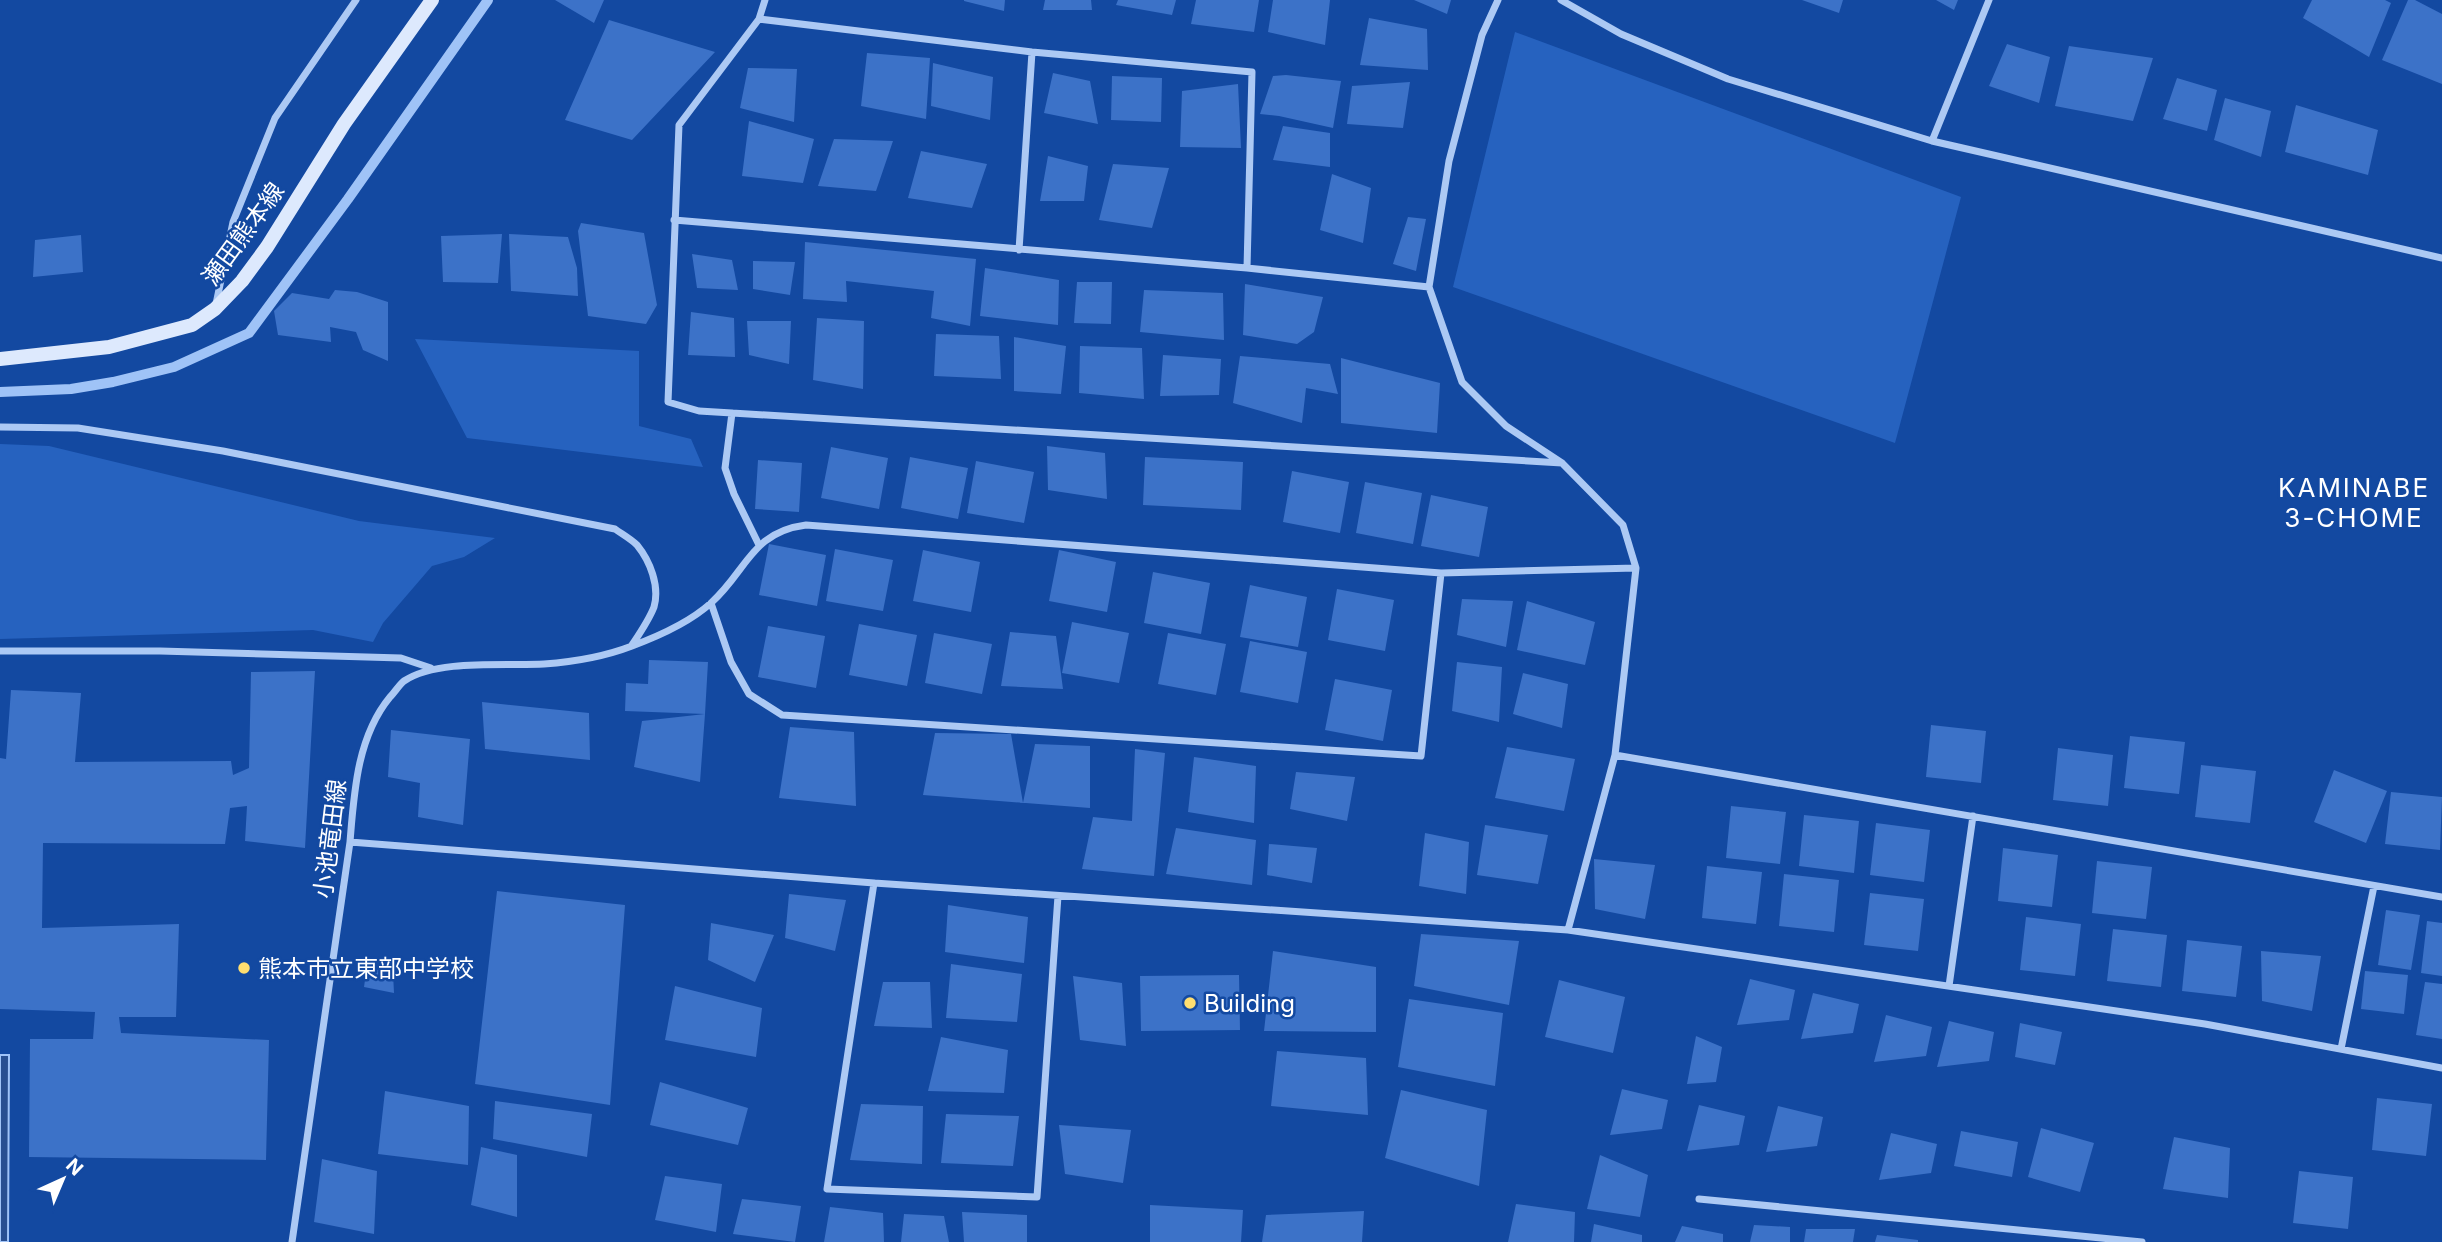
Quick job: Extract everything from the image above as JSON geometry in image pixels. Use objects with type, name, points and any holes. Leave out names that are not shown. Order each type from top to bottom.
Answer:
[{"type":"main road","name":"瀬田熊本線","points":[[0,359],[109,347],[192,325],[215,309],[242,281],[267,247],[344,124],[432,0]]},
{"type":"street","points":[[215,309],[233,222],[275,118],[356,0]]},
{"type":"street","points":[[765,0],[759,19],[679,125],[668,402],[699,411],[1562,463]]},
{"type":"street","points":[[1498,0],[1482,35],[1449,161],[1429,287],[1462,382],[1506,426],[1562,463],[1623,525],[1636,568],[1615,755],[1568,930]]},
{"type":"street","points":[[1562,0],[1621,34],[1728,79],[1931,141],[2442,258]]},
{"type":"street","points":[[1931,141],[1989,0]]},
{"type":"street","points":[[759,19],[1032,51],[1252,72],[1247,268]]},
{"type":"street","points":[[1019,250],[1032,51]]},
{"type":"street","points":[[674,220],[1247,268],[1429,287]]},
{"type":"street","points":[[732,413],[725,468],[727,478],[759,545],[787,528],[806,525],[1441,573],[1636,568]]},
{"type":"street","points":[[0,427],[78,428],[223,451],[615,529],[636,544],[657,586],[650,617],[631,647]]},
{"type":"street","name":"小池竜田線","points":[[292,1242],[350,842],[355,787],[363,750],[380,709],[403,682],[430,668],[548,664],[631,647],[675,627],[711,603],[759,545]]},
{"type":"street","points":[[711,603],[731,662],[749,694],[782,715],[1421,757],[1441,573]]},
{"type":"street","points":[[0,651],[160,651],[401,658],[430,668]]},
{"type":"street","points":[[1615,755],[2442,897]]},
{"type":"street","points":[[1949,986],[1973,816]]},
{"type":"street","points":[[350,842],[874,883],[1568,930],[2205,1024],[2442,1068]]},
{"type":"street","points":[[874,883],[827,1189],[1037,1197],[1058,896]]},
{"type":"street","points":[[2341,1049],[2374,886]]},
{"type":"street","points":[[1699,1199],[2088,1239],[2142,1242]]},
{"type":"shaded area","points":[[1515,32],[1961,197],[1895,443],[1453,287]]},
{"type":"shaded area","points":[[415,339],[639,351],[639,426],[691,439],[703,467],[467,438]]},
{"type":"shaded area","points":[[0,444],[49,446],[359,521],[495,538],[464,557],[432,566],[383,623],[373,642],[313,630],[0,639]]},
{"type":"shaded area","points":[[0,1055],[9,1055],[8,1242],[0,1242]]},
{"type":"building","points":[[555,0],[604,0],[594,23]]},
{"type":"building","points":[[1005,0],[1004,11],[964,1]]},
{"type":"building","points":[[1045,0],[1091,0],[1092,10],[1043,10]]},
{"type":"building","points":[[1118,0],[1176,0],[1172,15],[1116,5]]},
{"type":"building","points":[[1196,0],[1259,0],[1254,32],[1191,24]]},
{"type":"building","points":[[1273,0],[1330,0],[1325,45],[1268,32]]},
{"type":"building","points":[[1414,0],[1451,0],[1447,14]]},
{"type":"building","points":[[1802,0],[1843,0],[1839,13]]},
{"type":"building","points":[[1936,0],[1958,0],[1954,10]]},
{"type":"building","points":[[2312,0],[2385,0],[2391,3],[2369,57],[2303,18]]},
{"type":"building","points":[[2408,0],[2415,0],[2442,14],[2442,84],[2382,60]]},
{"type":"building","points":[[1369,18],[1427,29],[1428,70],[1360,65]]},
{"type":"building","points":[[609,20],[715,52],[632,140],[565,120]]},
{"type":"building","points":[[2007,44],[2050,57],[2039,103],[1989,86]]},
{"type":"building","points":[[2069,46],[2153,58],[2133,121],[2055,106]]},
{"type":"building","points":[[867,53],[930,58],[926,119],[861,106]]},
{"type":"building","points":[[933,63],[993,77],[990,120],[931,106]]},
{"type":"building","points":[[748,68],[797,69],[794,122],[740,108]]},
{"type":"building","points":[[1053,73],[1090,81],[1098,124],[1044,113]]},
{"type":"building","points":[[1112,76],[1162,78],[1161,122],[1111,120]]},
{"type":"building","points":[[1273,76],[1341,81],[1333,128],[1260,114]]},
{"type":"building","points":[[2177,78],[2217,90],[2207,131],[2163,119]]},
{"type":"building","points":[[1410,82],[1403,128],[1347,124],[1352,86]]},
{"type":"building","points":[[1238,84],[1241,148],[1180,147],[1182,91]]},
{"type":"building","points":[[2225,98],[2271,111],[2261,157],[2214,140]]},
{"type":"building","points":[[2296,105],[2378,130],[2368,175],[2285,152]]},
{"type":"building","points":[[749,121],[814,139],[803,183],[742,176]]},
{"type":"building","points":[[1283,126],[1330,133],[1330,167],[1273,160]]},
{"type":"building","points":[[834,139],[893,141],[876,191],[818,186]]},
{"type":"building","points":[[921,151],[987,164],[972,208],[908,198]]},
{"type":"building","points":[[1048,156],[1088,166],[1084,201],[1040,201]]},
{"type":"building","points":[[1113,164],[1169,168],[1152,228],[1099,220]]},
{"type":"building","points":[[1332,174],[1371,188],[1363,243],[1320,230]]},
{"type":"building","points":[[1408,217],[1426,219],[1416,271],[1393,264]]},
{"type":"building","points":[[581,223],[644,233],[657,305],[646,324],[588,316],[578,231]]},
{"type":"building","points":[[502,234],[498,283],[443,282],[441,236]]},
{"type":"building","points":[[509,234],[568,237],[577,268],[578,296],[511,291]]},
{"type":"building","points":[[81,235],[83,272],[33,277],[35,240]]},
{"type":"building","points":[[805,242],[976,259],[970,326],[931,318],[934,291],[846,281],[847,302],[803,299]]},
{"type":"building","points":[[692,254],[732,260],[738,290],[697,288]]},
{"type":"building","points":[[753,261],[795,262],[790,295],[753,289]]},
{"type":"building","points":[[985,268],[1059,280],[1058,325],[980,316]]},
{"type":"building","points":[[1077,282],[1112,282],[1111,324],[1074,323]]},
{"type":"building","points":[[1245,284],[1323,297],[1314,332],[1297,344],[1243,335]]},
{"type":"building","points":[[335,290],[357,292],[388,302],[388,361],[363,350],[356,332],[330,327],[331,342],[278,335],[274,311],[292,293],[329,299]]},
{"type":"building","points":[[1144,290],[1223,293],[1224,340],[1140,332]]},
{"type":"building","points":[[691,312],[734,318],[735,357],[688,355]]},
{"type":"building","points":[[817,318],[864,321],[863,389],[813,380]]},
{"type":"building","points":[[747,321],[791,321],[789,364],[749,355]]},
{"type":"building","points":[[936,334],[999,336],[1001,379],[934,376]]},
{"type":"building","points":[[1014,337],[1066,346],[1061,394],[1014,391]]},
{"type":"building","points":[[1080,346],[1142,348],[1144,399],[1079,393]]},
{"type":"building","points":[[1163,355],[1221,359],[1219,395],[1160,396]]},
{"type":"building","points":[[1240,356],[1330,364],[1338,394],[1306,388],[1302,423],[1233,403]]},
{"type":"building","points":[[1341,358],[1440,383],[1437,433],[1341,423]]},
{"type":"building","points":[[1047,446],[1105,453],[1107,499],[1048,490]]},
{"type":"building","points":[[831,447],[888,458],[879,509],[821,498]]},
{"type":"building","points":[[910,457],[968,468],[958,519],[901,508]]},
{"type":"building","points":[[1145,457],[1243,462],[1241,510],[1143,505]]},
{"type":"building","points":[[758,460],[802,463],[799,512],[755,509]]},
{"type":"building","points":[[976,461],[1034,472],[1024,523],[967,513]]},
{"type":"building","points":[[1292,471],[1349,482],[1340,533],[1283,522]]},
{"type":"building","points":[[1365,482],[1422,493],[1413,544],[1356,533]]},
{"type":"building","points":[[1431,495],[1488,507],[1479,557],[1421,546]]},
{"type":"building","points":[[769,544],[826,555],[817,606],[759,595]]},
{"type":"building","points":[[835,549],[893,560],[883,611],[826,601]]},
{"type":"building","points":[[923,550],[980,562],[971,612],[913,601]]},
{"type":"building","points":[[1059,550],[1116,562],[1107,612],[1049,601]]},
{"type":"building","points":[[1153,572],[1210,583],[1201,634],[1144,623]]},
{"type":"building","points":[[1250,585],[1307,597],[1298,647],[1240,637]]},
{"type":"building","points":[[1337,589],[1394,600],[1385,651],[1328,640]]},
{"type":"building","points":[[1462,599],[1513,601],[1506,647],[1457,635]]},
{"type":"building","points":[[1527,601],[1595,622],[1585,665],[1517,650]]},
{"type":"building","points":[[1072,622],[1129,633],[1119,683],[1062,673]]},
{"type":"building","points":[[859,624],[917,635],[907,686],[849,675]]},
{"type":"building","points":[[768,626],[825,636],[816,688],[758,677]]},
{"type":"building","points":[[1010,632],[1056,636],[1063,689],[1001,686]]},
{"type":"building","points":[[934,633],[992,644],[982,694],[925,683]]},
{"type":"building","points":[[1168,633],[1226,644],[1216,695],[1158,684]]},
{"type":"building","points":[[1250,641],[1307,652],[1298,703],[1240,692]]},
{"type":"building","points":[[649,660],[708,662],[705,714],[625,711],[626,683],[648,684]]},
{"type":"building","points":[[1457,662],[1502,667],[1499,722],[1452,711]]},
{"type":"building","points":[[315,671],[305,848],[245,841],[247,806],[230,808],[225,844],[43,843],[42,928],[179,924],[176,1017],[119,1017],[121,1033],[269,1040],[266,1160],[29,1157],[30,1039],[93,1039],[95,1012],[0,1009],[0,758],[6,759],[11,690],[81,693],[75,762],[231,761],[233,775],[249,768],[251,672]]},
{"type":"building","points":[[1523,673],[1568,684],[1562,728],[1513,714]]},
{"type":"building","points":[[1335,679],[1392,690],[1383,741],[1325,730]]},
{"type":"building","points":[[482,702],[589,713],[590,760],[485,749]]},
{"type":"building","points":[[705,714],[700,782],[634,767],[642,721]]},
{"type":"building","points":[[1931,725],[1986,731],[1981,783],[1926,777]]},
{"type":"building","points":[[790,727],[854,732],[856,806],[779,798]]},
{"type":"building","points":[[391,730],[470,739],[463,825],[418,817],[420,783],[388,777]]},
{"type":"building","points":[[935,733],[1011,734],[1023,803],[923,795]]},
{"type":"building","points":[[2130,736],[2185,742],[2179,794],[2124,788]]},
{"type":"building","points":[[1035,744],[1090,746],[1090,808],[1023,803]]},
{"type":"building","points":[[1507,747],[1575,759],[1564,811],[1495,798]]},
{"type":"building","points":[[2058,748],[2113,755],[2108,806],[2053,800]]},
{"type":"building","points":[[1135,749],[1165,753],[1154,876],[1082,869],[1093,817],[1132,821]]},
{"type":"building","points":[[1194,757],[1256,766],[1254,823],[1188,812]]},
{"type":"building","points":[[2201,765],[2256,771],[2250,823],[2195,817]]},
{"type":"building","points":[[2334,770],[2387,791],[2366,843],[2314,822]]},
{"type":"building","points":[[1296,772],[1355,777],[1347,821],[1290,809]]},
{"type":"building","points":[[2391,792],[2442,797],[2440,850],[2385,844]]},
{"type":"building","points":[[1731,806],[1786,812],[1780,864],[1726,858]]},
{"type":"building","points":[[1804,815],[1859,821],[1854,873],[1799,866]]},
{"type":"building","points":[[1876,823],[1930,830],[1924,882],[1870,875]]},
{"type":"building","points":[[1485,825],[1548,835],[1538,884],[1477,875]]},
{"type":"building","points":[[1176,828],[1256,840],[1252,885],[1166,874]]},
{"type":"building","points":[[1425,833],[1469,842],[1466,894],[1419,886]]},
{"type":"building","points":[[1269,844],[1317,848],[1312,883],[1267,875]]},
{"type":"building","points":[[2003,848],[2058,855],[2052,907],[1998,901]]},
{"type":"building","points":[[1594,859],[1655,865],[1645,919],[1595,909]]},
{"type":"building","points":[[2097,861],[2152,867],[2146,919],[2092,913]]},
{"type":"building","points":[[1707,866],[1762,872],[1756,924],[1702,918]]},
{"type":"building","points":[[1784,874],[1839,880],[1834,932],[1779,926]]},
{"type":"building","points":[[497,891],[625,905],[610,1105],[475,1084]]},
{"type":"building","points":[[1870,893],[1924,899],[1918,951],[1864,945]]},
{"type":"building","points":[[789,894],[846,900],[835,951],[785,938]]},
{"type":"building","points":[[948,905],[1028,917],[1024,963],[945,952]]},
{"type":"building","points":[[2386,910],[2420,915],[2411,970],[2378,965]]},
{"type":"building","points":[[2026,917],[2081,924],[2075,976],[2020,970]]},
{"type":"building","points":[[2427,921],[2442,923],[2442,976],[2421,973]]},
{"type":"building","points":[[711,923],[774,935],[755,982],[708,960]]},
{"type":"building","points":[[2113,929],[2167,935],[2161,987],[2107,981]]},
{"type":"building","points":[[1421,934],[1519,941],[1509,1005],[1414,986]]},
{"type":"building","points":[[2187,940],[2242,946],[2236,997],[2182,991]]},
{"type":"building","points":[[1273,951],[1376,967],[1376,1032],[1264,1031]]},
{"type":"building","points":[[2261,951],[2321,956],[2312,1011],[2262,1001]]},
{"type":"building","points":[[951,964],[1022,974],[1017,1022],[946,1018]]},
{"type":"building","points":[[367,966],[393,973],[394,993],[364,987]]},
{"type":"building","points":[[2365,971],[2408,975],[2404,1014],[2361,1009]]},
{"type":"building","name":"Building","points":[[1239,975],[1240,1030],[1141,1031],[1140,976]]},
{"type":"building","points":[[1073,976],[1122,983],[1126,1046],[1080,1040]]},
{"type":"building","points":[[1750,979],[1795,990],[1789,1020],[1737,1025]]},
{"type":"building","points":[[1559,980],[1625,997],[1613,1053],[1545,1037]]},
{"type":"building","points":[[883,982],[930,982],[932,1028],[874,1026]]},
{"type":"building","points":[[2425,982],[2442,984],[2442,1039],[2416,1035]]},
{"type":"building","points":[[675,986],[762,1008],[756,1057],[665,1040]]},
{"type":"building","points":[[1813,993],[1859,1004],[1853,1033],[1801,1039]]},
{"type":"building","points":[[1409,999],[1503,1013],[1495,1086],[1398,1067]]},
{"type":"building","points":[[1886,1015],[1932,1027],[1926,1056],[1874,1062]]},
{"type":"building","points":[[1949,1021],[1994,1032],[1989,1061],[1937,1067]]},
{"type":"building","points":[[2020,1023],[2062,1032],[2055,1065],[2015,1057]]},
{"type":"building","points":[[1696,1036],[1722,1047],[1716,1082],[1687,1084]]},
{"type":"building","points":[[941,1037],[1008,1050],[1004,1093],[928,1091]]},
{"type":"building","points":[[1277,1051],[1366,1058],[1368,1115],[1271,1106]]},
{"type":"building","points":[[660,1082],[748,1108],[738,1145],[650,1125]]},
{"type":"building","points":[[1622,1089],[1668,1100],[1662,1129],[1610,1135]]},
{"type":"building","points":[[1401,1090],[1487,1110],[1479,1186],[1385,1158]]},
{"type":"building","points":[[385,1091],[469,1106],[468,1165],[378,1154]]},
{"type":"building","points":[[2377,1098],[2432,1104],[2426,1156],[2372,1150]]},
{"type":"building","points":[[495,1101],[592,1114],[587,1157],[493,1139]]},
{"type":"building","points":[[861,1104],[923,1106],[922,1164],[850,1160]]},
{"type":"building","points":[[1699,1105],[1745,1116],[1739,1145],[1687,1151]]},
{"type":"building","points":[[1778,1106],[1823,1117],[1817,1146],[1766,1152]]},
{"type":"building","points":[[946,1114],[1019,1116],[1013,1166],[941,1163]]},
{"type":"building","points":[[1059,1125],[1131,1130],[1123,1183],[1065,1174]]},
{"type":"building","points":[[2041,1128],[2094,1143],[2080,1192],[2028,1177]]},
{"type":"building","points":[[1961,1131],[2018,1142],[2012,1177],[1954,1166]]},
{"type":"building","points":[[1891,1133],[1937,1144],[1931,1173],[1879,1180]]},
{"type":"building","points":[[2174,1137],[2230,1148],[2228,1198],[2163,1189]]},
{"type":"building","points":[[481,1147],[517,1155],[517,1217],[471,1205]]},
{"type":"building","points":[[1600,1155],[1648,1175],[1640,1217],[1587,1209]]},
{"type":"building","points":[[322,1159],[377,1171],[374,1234],[314,1222]]},
{"type":"building","points":[[2299,1171],[2353,1177],[2348,1229],[2293,1223]]},
{"type":"building","points":[[665,1176],[722,1184],[716,1232],[655,1220]]},
{"type":"building","points":[[742,1199],[801,1206],[795,1242],[733,1234]]},
{"type":"building","points":[[1516,1204],[1575,1212],[1574,1242],[1508,1242]]},
{"type":"building","points":[[1150,1205],[1243,1210],[1241,1242],[1150,1242]]},
{"type":"building","points":[[830,1207],[883,1213],[884,1242],[824,1242]]},
{"type":"building","points":[[1364,1211],[1362,1242],[1262,1242],[1266,1215]]},
{"type":"building","points":[[962,1212],[1027,1215],[1027,1242],[964,1242]]},
{"type":"building","points":[[904,1214],[944,1216],[949,1242],[901,1242]]},
{"type":"building","points":[[1594,1224],[1642,1235],[1642,1242],[1591,1242]]},
{"type":"building","points":[[1754,1225],[1790,1227],[1790,1242],[1750,1242]]},
{"type":"building","points":[[1682,1226],[1723,1234],[1723,1242],[1675,1242]]},
{"type":"building","points":[[1806,1229],[1855,1229],[1853,1242],[1804,1242]]},
{"type":"building","points":[[1877,1235],[1918,1240],[1918,1242],[1875,1242]]},
{"type":"waterway","points":[[0,392],[71,389],[113,382],[174,367],[249,333],[348,199],[488,0]]},
{"type":"place","name":"熊本市立東部中学校","points":[[244,968]]},
{"type":"place","name":"Building","points":[[1190,1003]]},
{"type":"district","name":"KAMINABE 3-CHOME","points":[[2354,502]]}]
